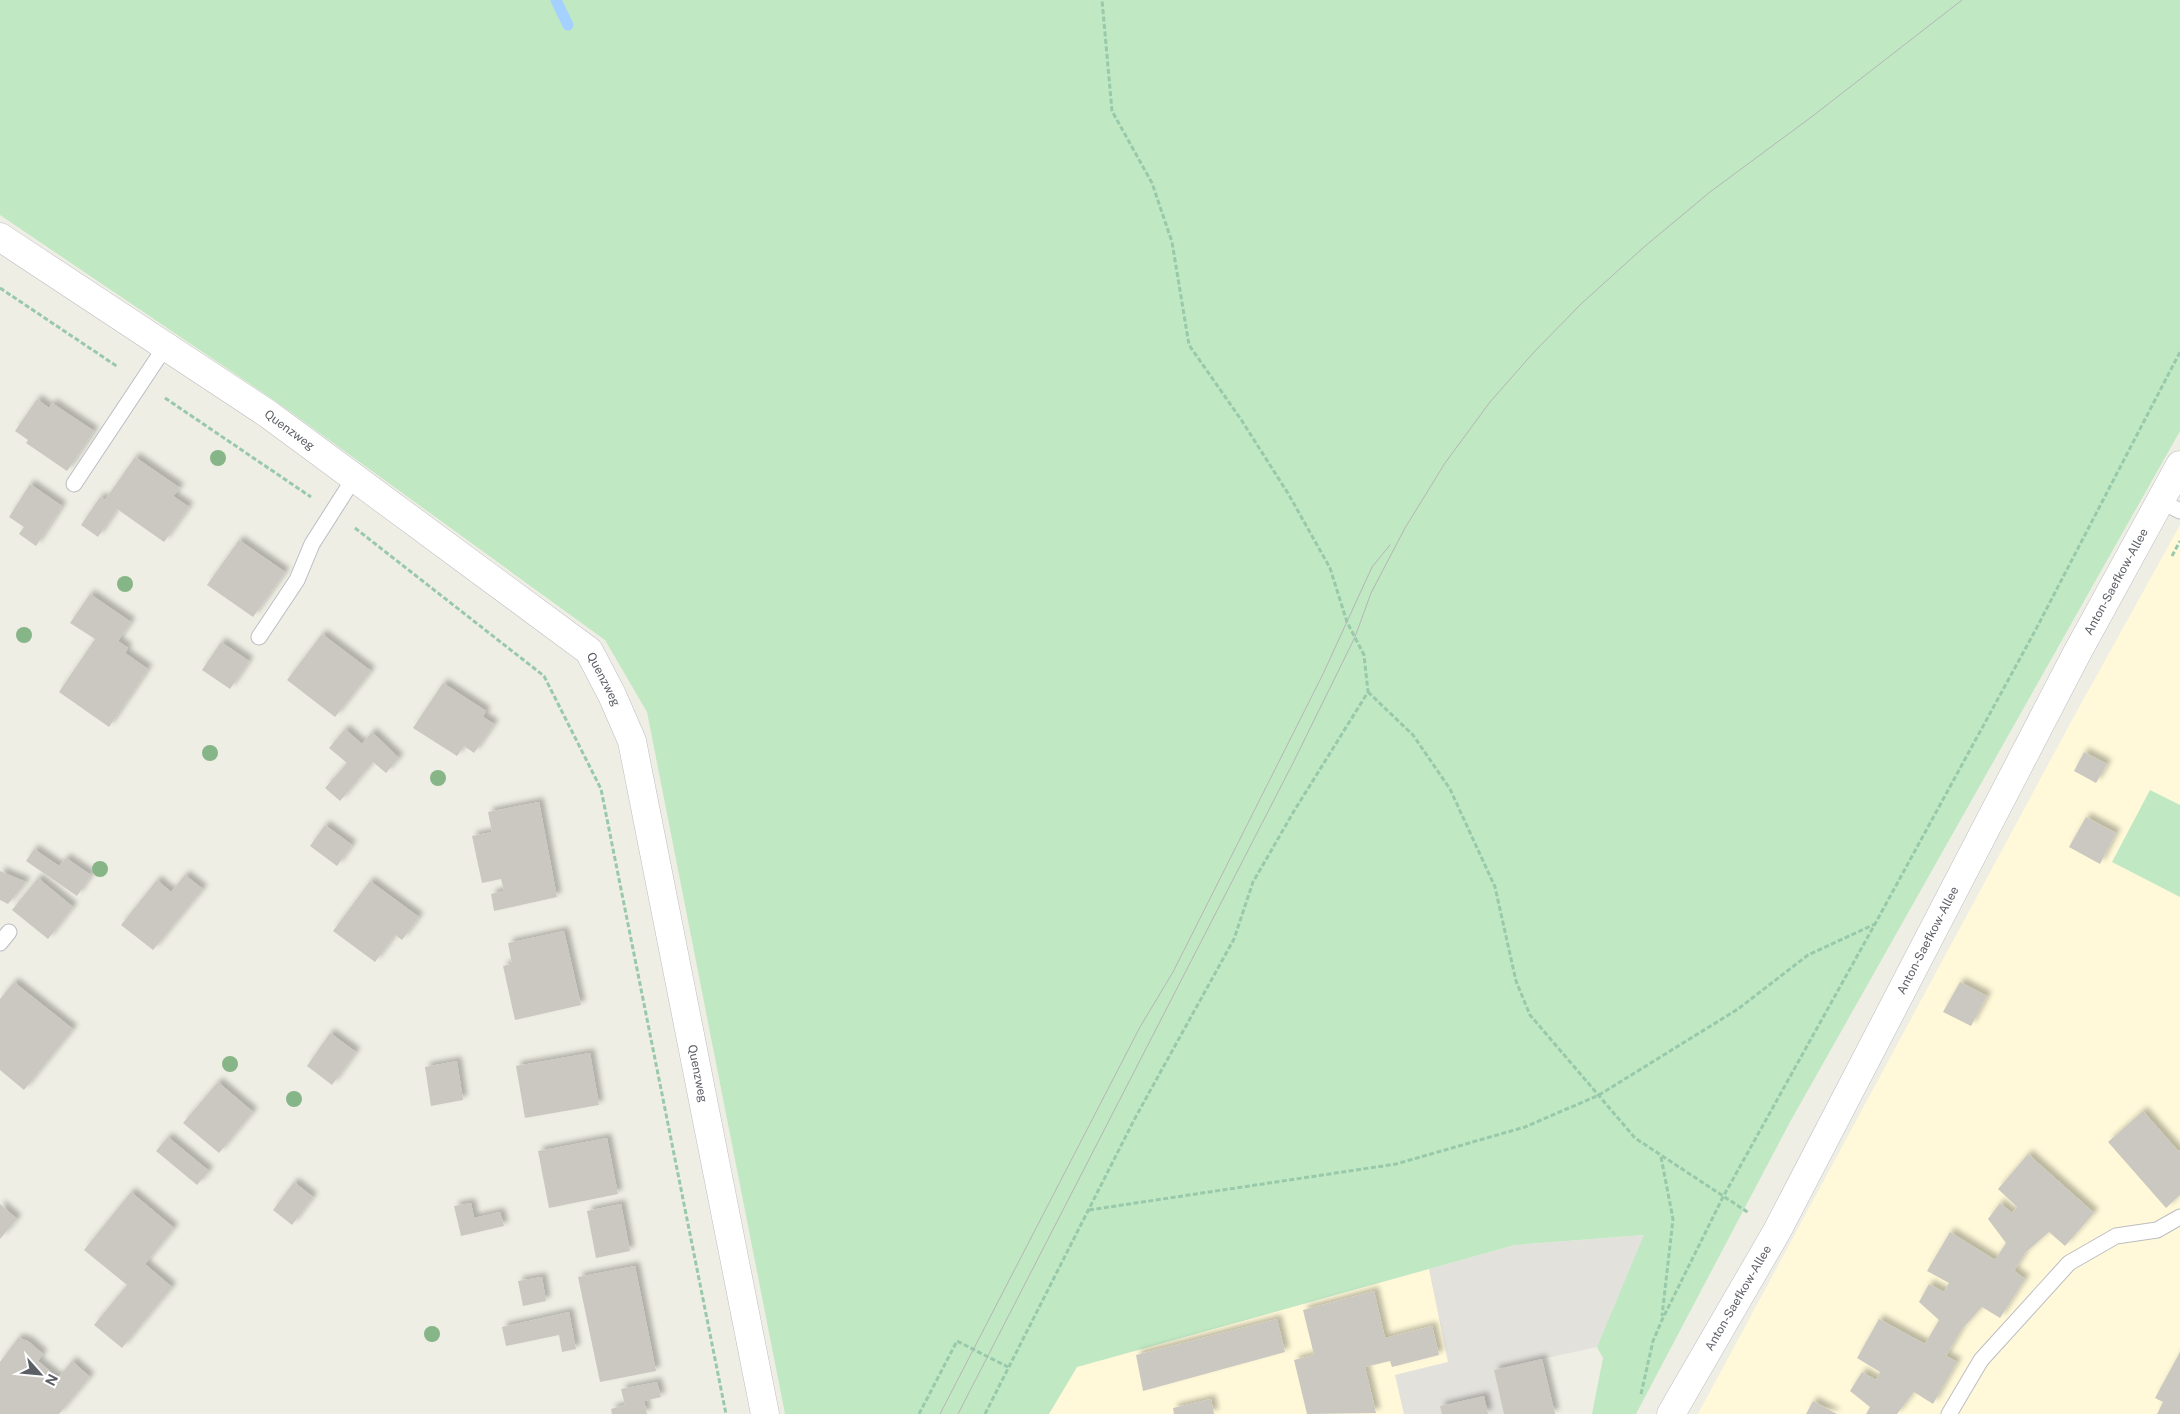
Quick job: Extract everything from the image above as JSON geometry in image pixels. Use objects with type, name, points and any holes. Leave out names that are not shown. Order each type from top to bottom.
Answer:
[{"type":"street","name":"Quenzweg","points":[[0,237],[268,414],[589,651],[612,695],[632,741],[765,1414]]},
{"type":"street","name":"Anton-Saefkow-Allee","points":[[1671,1414],[1777,1231],[2077,653],[2170,506],[2180,465]]},
{"type":"lane","points":[[74,484],[165,347]]},
{"type":"lane","points":[[259,637],[297,580],[312,544],[354,478]]},
{"type":"lane","points":[[1948,1414],[1981,1360],[2069,1264],[2116,1236],[2158,1230],[2180,1217]]},
{"type":"path","points":[[984,1414],[1134,1120],[1234,939],[1253,882],[1294,811],[1368,692],[1364,655],[1347,622],[1330,568],[1284,486],[1189,345],[1172,242],[1152,183],[1112,110],[1102,0]]},
{"type":"path","points":[[0,288],[333,511],[544,676],[601,789],[726,1414]]},
{"type":"path","points":[[1641,1396],[1653,1341],[1723,1196],[1875,924],[2035,631],[2180,352]]},
{"type":"path","points":[[1368,692],[1414,735],[1450,789],[1495,887],[1516,981],[1530,1015],[1635,1138],[1777,1231]]},
{"type":"path","points":[[1088,1210],[1396,1164],[1525,1127],[1599,1095],[1738,1009],[1808,955],[1875,924]]},
{"type":"path","points":[[1661,1156],[1673,1219],[1662,1320]]},
{"type":"path","points":[[919,1414],[958,1341],[1008,1367]]},
{"type":"shaded area","points":[[2180,525],[2180,1414],[1698,1414],[2071,722]]},
{"type":"shaded area","points":[[1645,1235],[1597,1347],[1542,1359],[1555,1414],[1404,1414],[1395,1375],[1448,1362],[1429,1269],[1516,1245]]},
{"type":"shaded area","points":[[1429,1269],[1448,1362],[1395,1375],[1404,1414],[1049,1414],[1077,1367]]},
{"type":"green space","points":[[0,0],[2180,0],[2180,431],[1790,1122],[1636,1414],[1592,1414],[1603,1358],[1597,1347],[1644,1235],[1515,1245],[1077,1367],[1049,1414],[785,1414],[647,712],[605,640],[281,405],[0,215]]},
{"type":"green space","points":[[2150,790],[2180,805],[2180,897],[2112,862]]},
{"type":"building","points":[[37,399],[49,408],[52,403],[94,431],[67,471],[26,443],[28,440],[15,431]]},
{"type":"building","points":[[135,457],[180,488],[173,496],[189,507],[164,542],[117,509],[98,537],[81,525],[100,497],[105,500]]},
{"type":"building","points":[[30,484],[62,506],[36,546],[19,534],[24,527],[9,517]]},
{"type":"building","points":[[239,540],[285,572],[253,617],[207,585]]},
{"type":"building","points":[[90,594],[131,622],[118,641],[128,648],[125,653],[148,669],[109,727],[59,692],[95,639],[70,623]]},
{"type":"building","points":[[322,634],[371,671],[335,717],[287,680]]},
{"type":"building","points":[[221,642],[249,661],[230,689],[202,670]]},
{"type":"building","points":[[443,683],[486,711],[483,717],[494,724],[474,753],[464,746],[457,756],[413,728]]},
{"type":"building","points":[[345,729],[362,744],[372,732],[399,758],[386,773],[373,762],[340,801],[325,788],[347,763],[329,748]]},
{"type":"building","points":[[2084,752],[2107,764],[2096,783],[2074,771]]},
{"type":"building","points":[[539,802],[557,897],[494,911],[491,894],[504,891],[501,879],[482,883],[472,836],[492,832],[488,812]]},
{"type":"building","points":[[2086,817],[2116,833],[2100,864],[2069,847]]},
{"type":"building","points":[[325,825],[352,845],[337,866],[310,846]]},
{"type":"building","points":[[34,849],[59,866],[66,858],[91,875],[77,896],[26,861]]},
{"type":"building","points":[[0,871],[26,882],[8,904],[0,900]]},
{"type":"building","points":[[185,875],[203,889],[153,950],[121,925],[157,880],[171,892]]},
{"type":"building","points":[[38,878],[73,907],[48,939],[12,910]]},
{"type":"building","points":[[370,881],[419,917],[402,940],[395,935],[375,962],[333,931]]},
{"type":"building","points":[[564,931],[581,1005],[515,1020],[503,966],[512,964],[508,943]]},
{"type":"building","points":[[14,982],[73,1029],[24,1090],[0,1070],[0,999]]},
{"type":"building","points":[[1960,982],[1987,996],[1971,1026],[1943,1012]]},
{"type":"building","points":[[330,1033],[356,1052],[332,1085],[307,1066]]},
{"type":"building","points":[[590,1053],[599,1105],[525,1118],[516,1066]]},
{"type":"building","points":[[457,1061],[463,1100],[431,1106],[425,1067]]},
{"type":"building","points":[[218,1082],[253,1112],[219,1153],[183,1123]]},
{"type":"building","points":[[2143,1111],[2178,1151],[2180,1150],[2180,1195],[2166,1208],[2108,1142]]},
{"type":"building","points":[[168,1137],[209,1171],[197,1185],[156,1151]]},
{"type":"building","points":[[607,1138],[618,1194],[549,1208],[538,1151]]},
{"type":"building","points":[[2028,1154],[2094,1213],[2065,1246],[2049,1232],[2025,1253],[2014,1271],[2025,1279],[2000,1318],[1982,1307],[1961,1330],[1946,1356],[1957,1362],[1933,1404],[1914,1392],[1897,1414],[1866,1414],[1870,1407],[1850,1391],[1862,1372],[1876,1380],[1880,1372],[1857,1358],[1879,1319],[1925,1344],[1939,1320],[1919,1302],[1929,1284],[1944,1292],[1949,1283],[1927,1271],[1950,1232],[1995,1260],[2006,1243],[1988,1219],[2000,1203],[2012,1213],[2017,1207],[1998,1189]]},
{"type":"building","points":[[294,1182],[313,1197],[292,1225],[273,1210]]},
{"type":"building","points":[[131,1192],[174,1228],[145,1264],[172,1287],[122,1348],[94,1325],[127,1285],[84,1250]]},
{"type":"building","points":[[471,1203],[474,1218],[500,1212],[504,1226],[461,1236],[454,1206]]},
{"type":"building","points":[[0,1204],[17,1219],[0,1239]]},
{"type":"building","points":[[621,1204],[630,1251],[596,1258],[587,1211]]},
{"type":"building","points":[[635,1266],[656,1371],[600,1382],[578,1277]]},
{"type":"building","points":[[542,1277],[546,1301],[523,1306],[518,1281]]},
{"type":"building","points":[[1374,1291],[1385,1338],[1432,1326],[1439,1355],[1392,1367],[1390,1361],[1365,1367],[1376,1413],[1307,1414],[1294,1360],[1314,1355],[1303,1310]]},
{"type":"building","points":[[569,1312],[576,1349],[562,1352],[559,1335],[506,1346],[502,1327]]},
{"type":"building","points":[[1277,1319],[1285,1352],[1143,1391],[1136,1355]]},
{"type":"building","points":[[18,1338],[28,1341],[43,1354],[38,1361],[58,1378],[72,1361],[90,1377],[59,1414],[0,1414],[0,1362]]},
{"type":"building","points":[[2180,1352],[2180,1414],[2157,1414],[2163,1402],[2155,1398]]},
{"type":"building","points":[[1542,1359],[1555,1414],[1504,1414],[1494,1370]]},
{"type":"building","points":[[657,1382],[661,1397],[644,1401],[647,1414],[612,1414],[611,1409],[625,1405],[621,1389]]},
{"type":"building","points":[[1484,1396],[1488,1414],[1442,1414],[1440,1406]]},
{"type":"building","points":[[1211,1399],[1214,1414],[1174,1414],[1173,1408]]},
{"type":"building","points":[[1813,1401],[1837,1414],[1806,1414]]},
{"type":"waterway","points":[[556,0],[568,25]]},
{"type":"tram line","points":[[958,1414],[1293,763],[1355,637],[1371,593],[1405,528],[1445,463],[1490,402],[1534,352],[1581,304],[1644,247],[1710,192],[1814,115],[1962,0]]},
{"type":"tram line","points":[[940,1414],[1140,1027],[1173,972],[1323,674],[1372,567],[1390,545]]}]
